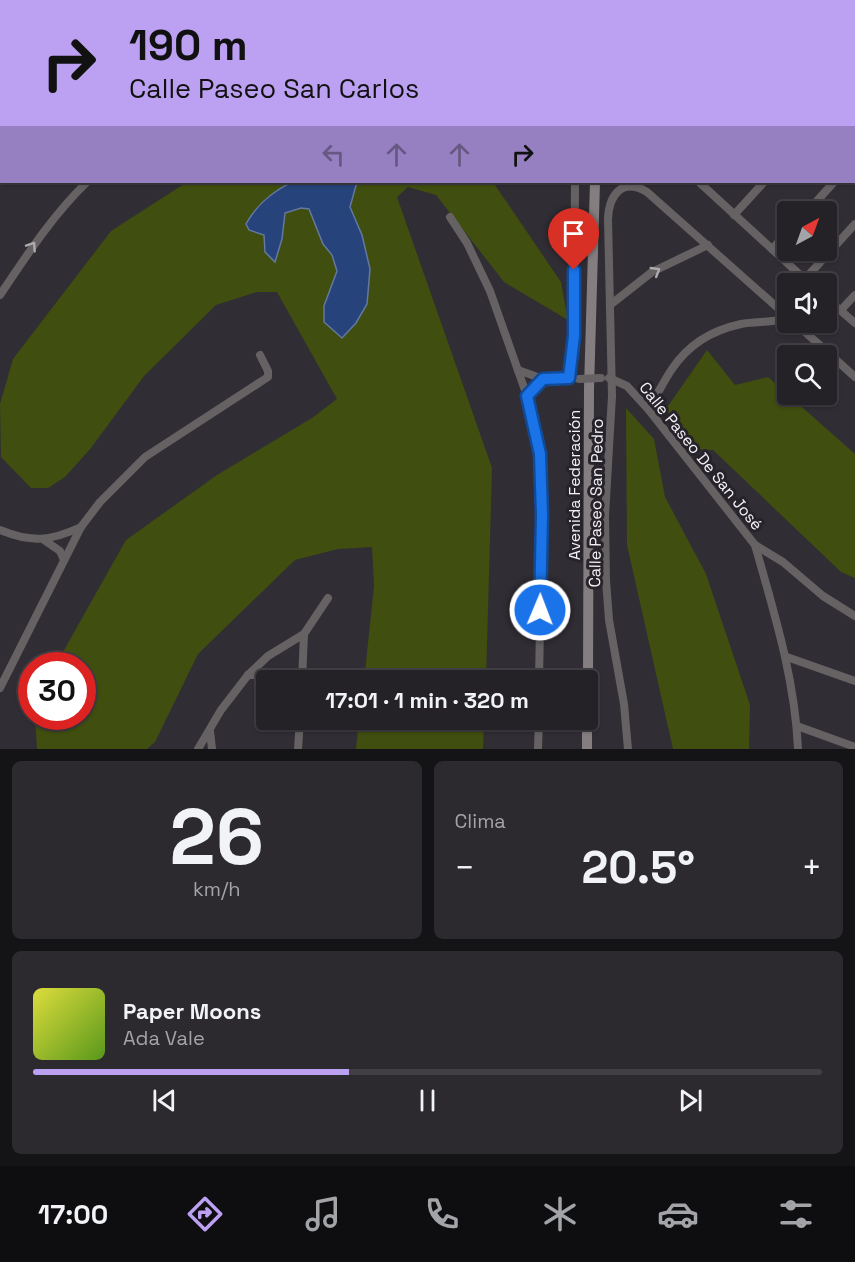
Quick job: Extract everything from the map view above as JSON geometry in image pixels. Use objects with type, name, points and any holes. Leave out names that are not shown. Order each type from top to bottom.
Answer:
[{"type":"main road","name":"Avenida Federación","points":[[588,670],[589,389],[595,183]]},
{"type":"main road","points":[[587,730],[587,749]]},
{"type":"street","points":[[0,295],[42,231],[64,204],[86,183]]},
{"type":"street","points":[[569,378],[574,336],[575,183]]},
{"type":"street","points":[[700,183],[799,273]]},
{"type":"street","points":[[734,215],[763,183]]},
{"type":"street","points":[[817,201],[833,183]]},
{"type":"street","name":"Calle Paseo San Pedro","points":[[628,749],[624,704],[609,620],[606,580],[605,516],[612,378],[609,204],[614,194],[633,186],[647,192],[777,308]]},
{"type":"street","points":[[450,217],[480,269],[527,396],[540,454],[542,515],[539,670]]},
{"type":"street","points":[[815,273],[855,224]]},
{"type":"street","points":[[772,249],[777,244]]},
{"type":"street","points":[[610,306],[652,272],[708,245]]},
{"type":"street","points":[[841,310],[855,295]]},
{"type":"street","points":[[837,307],[855,323]]},
{"type":"street","points":[[648,409],[679,360],[692,346],[723,328],[777,319]]},
{"type":"street","points":[[806,333],[855,377]]},
{"type":"street","points":[[0,688],[81,527],[108,494],[145,457],[268,377],[268,371],[260,355]]},
{"type":"street","points":[[518,370],[543,379],[612,378]]},
{"type":"street","name":"Calle Paseo De San José","points":[[612,378],[627,386],[648,409],[755,545],[783,562],[839,608],[855,616]]},
{"type":"street","points":[[527,396],[543,379]]},
{"type":"street","points":[[0,530],[24,538],[44,540],[81,527]]},
{"type":"street","points":[[44,540],[60,551],[64,560]]},
{"type":"street","points":[[755,545],[787,657],[798,749]]},
{"type":"street","points":[[198,749],[221,710],[248,675],[283,645],[304,634],[328,598]]},
{"type":"street","points":[[302,670],[304,634]]},
{"type":"street","points":[[787,657],[855,681]]},
{"type":"street","points":[[248,675],[256,675]]},
{"type":"street","points":[[797,726],[855,747]]},
{"type":"street","points":[[210,730],[212,749]]},
{"type":"street","points":[[298,749],[299,730]]},
{"type":"street","points":[[538,730],[538,749]]},
{"type":"green space","points":[[185,183],[494,183],[561,282],[568,320],[504,282],[436,195],[408,187],[397,197],[492,468],[486,670],[365,670],[374,586],[372,547],[338,549],[295,560],[198,654],[155,742],[147,749],[37,749],[36,730],[96,730],[96,652],[63,652],[126,540],[217,475],[312,418],[337,399],[277,292],[257,292],[216,305],[144,376],[91,448],[65,477],[48,488],[31,488],[1,457],[0,404],[13,359],[111,231]]},
{"type":"green space","points":[[707,350],[735,385],[768,377],[777,385],[777,405],[800,405],[855,454],[855,578],[841,572],[713,450],[695,449],[666,409]]},
{"type":"green space","points":[[626,408],[654,439],[665,497],[706,574],[750,705],[749,749],[673,749],[627,545]]},
{"type":"green space","points":[[358,730],[484,730],[483,749],[356,749]]},
{"type":"water","points":[[290,183],[357,183],[350,207],[362,235],[370,269],[367,304],[356,323],[342,338],[324,322],[324,306],[337,271],[332,255],[323,244],[309,209],[301,208],[285,213],[282,239],[275,262],[265,252],[264,235],[249,230],[246,224],[255,210],[278,190]]},
{"type":"route","points":[[540,610],[542,515],[540,454],[527,396],[543,379],[569,378],[574,336],[574,270]]}]
